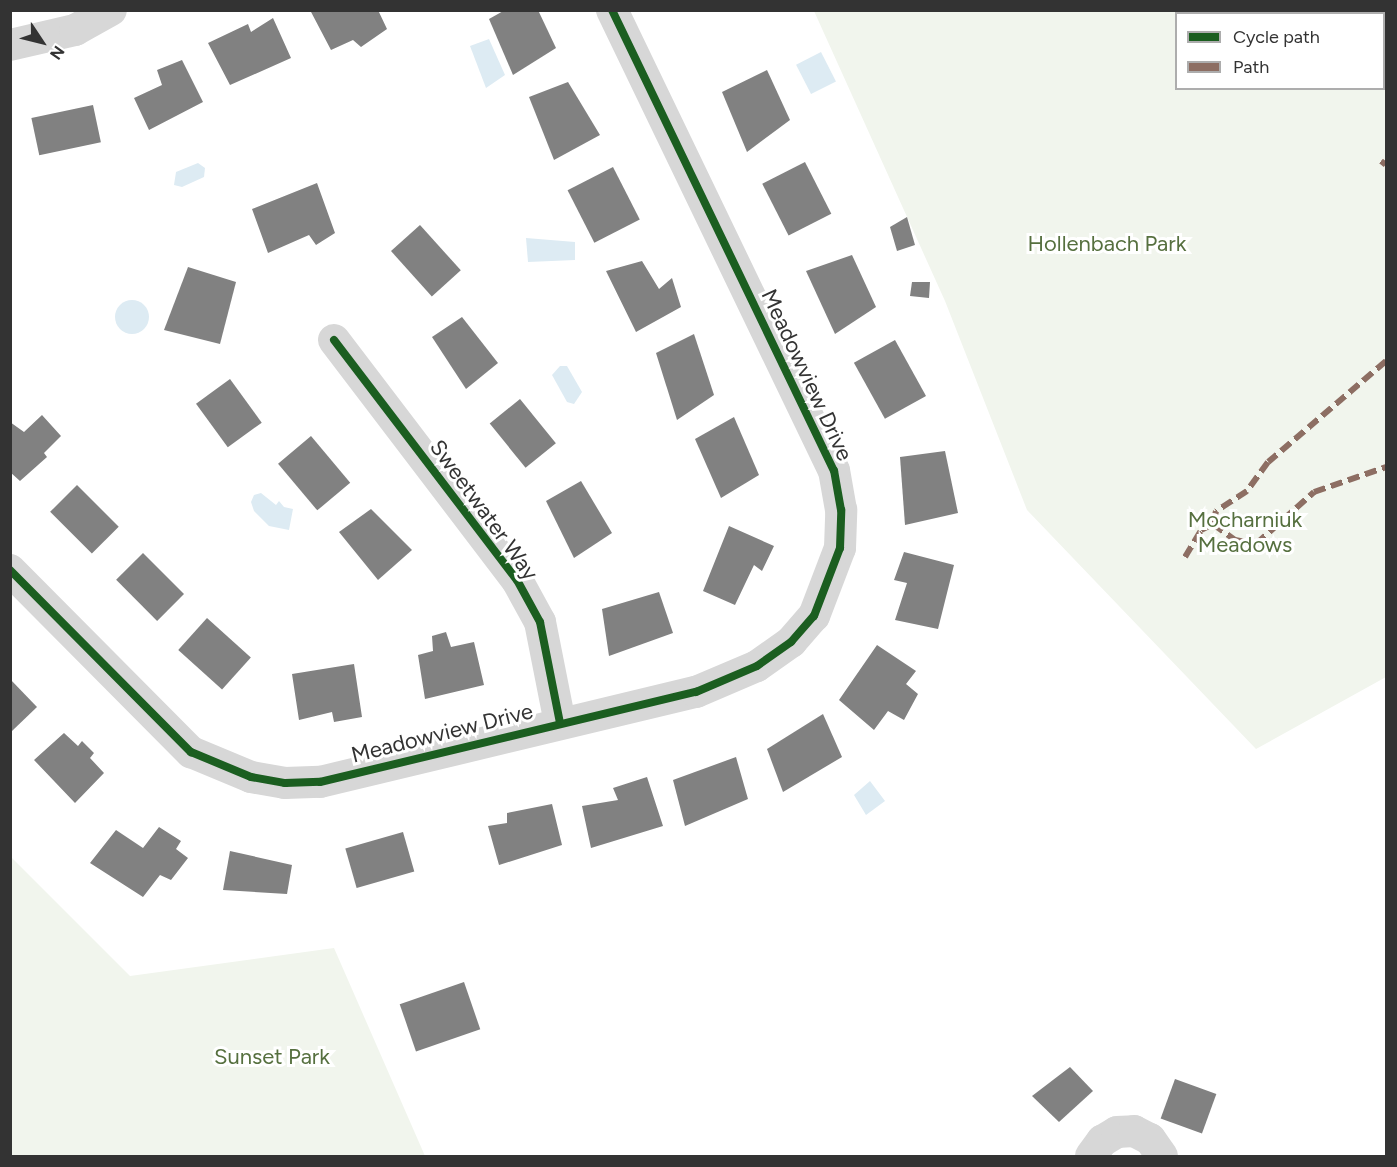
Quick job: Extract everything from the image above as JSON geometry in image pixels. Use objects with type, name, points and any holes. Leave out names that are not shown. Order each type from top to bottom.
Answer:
[{"type":"street","points":[[10,45],[75,30],[111,10]]},
{"type":"street","name":"Meadowview Drive","points":[[10,570],[191,752],[251,777],[285,783],[320,782],[696,692],[757,666],[790,642],[814,616],[840,548],[840,510],[834,471],[612,10]]},
{"type":"street","name":"Sweetwater Way","points":[[334,340],[517,580],[540,622],[560,723]]},
{"type":"street","points":[[1091,1156],[1102,1141],[1117,1132],[1134,1131],[1150,1139],[1162,1156]]},
{"type":"green space","name":"Hollenbach Park","points":[[814,11],[1386,11],[1386,677],[1256,749],[1027,510],[945,301]]},
{"type":"green space","name":"Sunset Park","points":[[10,856],[130,976],[334,948],[425,1156],[11,1156]]},
{"type":"shaded area","points":[[489,39],[505,75],[486,88],[470,46]]},
{"type":"shaded area","points":[[821,52],[836,81],[811,94],[796,65]]},
{"type":"shaded area","points":[[198,163],[205,168],[204,177],[182,187],[174,185],[176,172]]},
{"type":"shaded area","points":[[526,238],[575,242],[575,260],[528,262]]},
{"type":"shaded area","points":[[132,300],[144,305],[149,317],[144,329],[132,334],[120,329],[115,317],[120,305]]},
{"type":"shaded area","points":[[560,366],[567,366],[582,392],[574,404],[567,402],[552,375]]},
{"type":"shaded area","points":[[261,493],[276,505],[279,501],[284,507],[293,509],[289,530],[269,526],[254,511],[251,502],[254,495]]},
{"type":"shaded area","points":[[870,781],[885,801],[866,815],[854,795]]},
{"type":"building","points":[[310,10],[378,10],[387,29],[361,47],[353,40],[331,50]]},
{"type":"building","points":[[505,10],[538,10],[556,48],[513,75],[489,19]]},
{"type":"building","points":[[273,18],[291,58],[230,85],[208,43],[248,24],[251,32]]},
{"type":"building","points":[[182,60],[203,102],[149,130],[134,98],[162,85],[157,70]]},
{"type":"building","points":[[767,70],[790,120],[747,152],[722,92]]},
{"type":"building","points":[[568,82],[600,135],[554,160],[529,97]]},
{"type":"building","points":[[93,105],[101,142],[39,155],[31,118]]},
{"type":"building","points":[[805,162],[831,214],[789,235],[762,184]]},
{"type":"building","points":[[613,167],[640,220],[594,243],[568,190]]},
{"type":"building","points":[[317,183],[335,233],[316,245],[309,235],[268,253],[252,209]]},
{"type":"building","points":[[907,217],[915,245],[897,251],[890,227]]},
{"type":"building","points":[[420,225],[461,270],[432,296],[391,251]]},
{"type":"building","points":[[852,255],[876,307],[835,334],[806,271]]},
{"type":"building","points":[[642,261],[659,289],[672,278],[681,307],[636,332],[606,271]]},
{"type":"building","points":[[188,267],[236,282],[220,344],[164,330]]},
{"type":"building","points":[[912,282],[930,282],[929,298],[910,296]]},
{"type":"building","points":[[462,317],[498,363],[466,389],[432,337]]},
{"type":"building","points":[[694,334],[714,395],[677,420],[656,353]]},
{"type":"building","points":[[895,340],[926,396],[885,419],[854,363]]},
{"type":"building","points":[[230,379],[262,423],[228,447],[196,404]]},
{"type":"building","points":[[520,399],[556,443],[526,468],[490,424]]},
{"type":"building","points":[[42,415],[61,436],[44,453],[47,457],[20,481],[10,472],[10,422],[24,432]]},
{"type":"building","points":[[734,417],[759,475],[721,498],[695,439]]},
{"type":"building","points":[[311,436],[350,483],[317,510],[278,464]]},
{"type":"building","points":[[945,451],[958,513],[905,525],[900,457]]},
{"type":"building","points":[[581,481],[612,533],[574,558],[546,501]]},
{"type":"building","points":[[77,485],[119,527],[92,554],[50,512]]},
{"type":"building","points":[[371,509],[412,550],[378,580],[339,532]]},
{"type":"building","points":[[729,526],[774,546],[762,571],[754,565],[735,605],[703,591]]},
{"type":"building","points":[[904,552],[954,565],[938,629],[895,620],[907,583],[894,580]]},
{"type":"building","points":[[143,553],[184,594],[157,621],[116,580]]},
{"type":"building","points":[[659,592],[673,633],[609,656],[602,609]]},
{"type":"building","points":[[207,618],[251,657],[222,689],[178,650]]},
{"type":"building","points":[[446,632],[451,647],[474,642],[484,685],[425,699],[418,655],[433,651],[432,636]]},
{"type":"building","points":[[877,645],[916,671],[906,684],[918,694],[904,720],[888,711],[874,730],[839,700]]},
{"type":"building","points":[[354,664],[362,717],[334,722],[332,712],[299,720],[292,674]]},
{"type":"building","points":[[10,679],[37,707],[12,731],[10,730]]},
{"type":"building","points":[[823,714],[842,757],[783,792],[767,749]]},
{"type":"building","points":[[64,733],[78,746],[82,741],[94,753],[90,758],[104,773],[75,803],[34,760]]},
{"type":"building","points":[[736,757],[748,799],[685,826],[673,780]]},
{"type":"building","points":[[647,777],[663,826],[591,848],[582,806],[618,800],[613,788]]},
{"type":"building","points":[[552,804],[562,845],[499,865],[488,826],[507,823],[507,813]]},
{"type":"building","points":[[159,827],[181,841],[176,849],[188,858],[171,880],[160,875],[143,897],[90,863],[116,830],[143,848]]},
{"type":"building","points":[[403,832],[414,871],[357,888],[345,849]]},
{"type":"building","points":[[230,851],[292,865],[287,894],[223,890]]},
{"type":"building","points":[[464,982],[480,1029],[416,1051],[400,1004]]},
{"type":"building","points":[[1070,1067],[1093,1091],[1059,1122],[1032,1096]]},
{"type":"building","points":[[1175,1079],[1216,1094],[1202,1134],[1161,1118]]},
{"type":"marked path","points":[[1381,161],[1386,165]]},
{"type":"marked path","points":[[1386,361],[1268,462],[1247,491],[1216,511],[1213,524],[1235,540],[1256,544],[1314,492],[1386,467]]},
{"type":"marked path","points":[[1185,557],[1201,530],[1213,524]]},
{"type":"cycle path","points":[[10,570],[191,752],[251,777],[285,783],[320,782],[696,692],[757,666],[791,642],[814,616],[840,548],[841,510],[834,471],[612,10]]},
{"type":"cycle path","points":[[334,340],[517,580],[540,622],[560,723]]},
{"type":"park label","name":"Mocharniuk Meadows","points":[[1245,532]]}]
